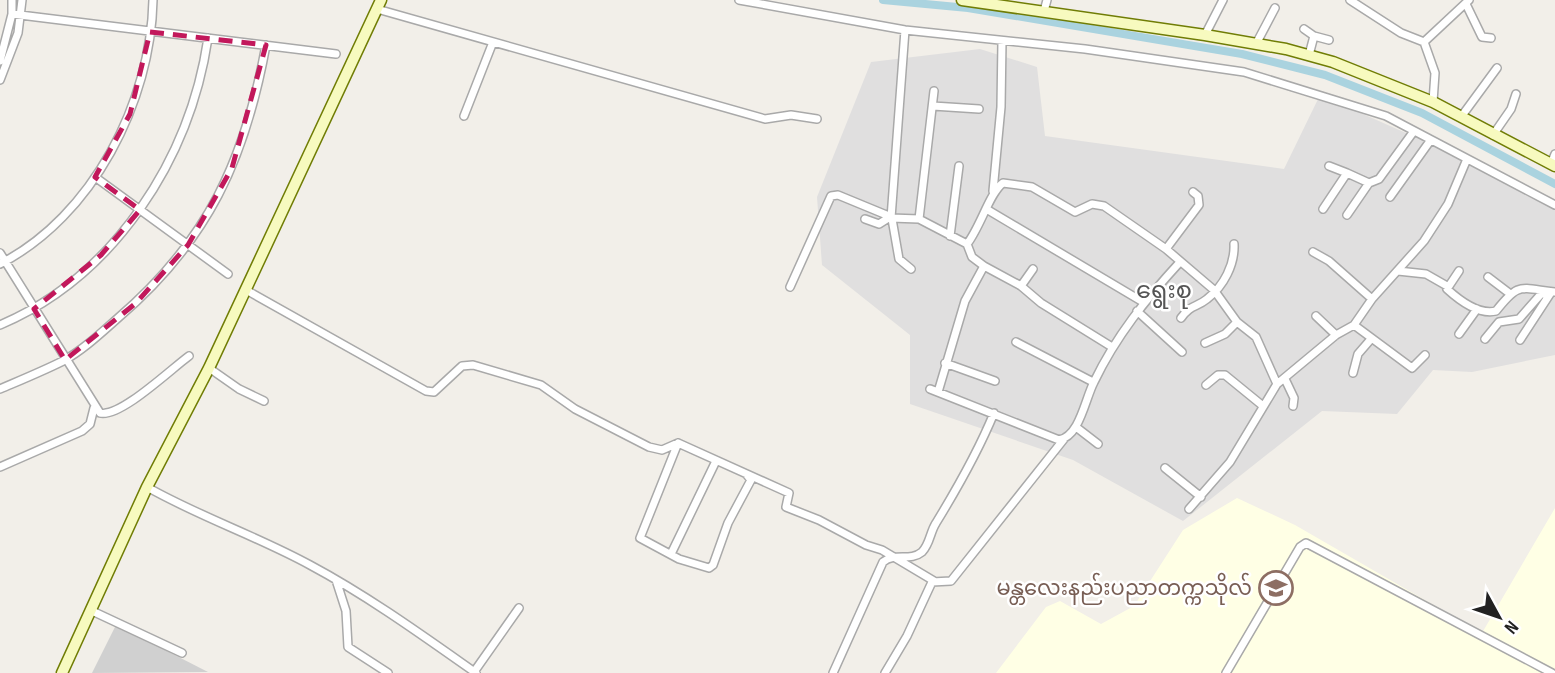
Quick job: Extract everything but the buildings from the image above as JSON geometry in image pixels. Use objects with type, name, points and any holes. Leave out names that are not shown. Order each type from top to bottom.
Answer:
[{"type":"street","points":[[0,61],[12,14],[12,0]]},
{"type":"street","points":[[0,80],[22,15],[22,0]]},
{"type":"street","points":[[3,262],[52,225],[95,177],[130,114],[140,84],[153,0]]},
{"type":"street","points":[[739,0],[905,30],[1244,72],[1370,110],[1555,205]]},
{"type":"street","points":[[962,0],[993,2],[1205,35],[1309,55],[1433,102],[1493,135],[1554,161]]},
{"type":"street","points":[[1044,11],[1047,0]]},
{"type":"street","points":[[1205,35],[1223,0]]},
{"type":"street","points":[[1350,0],[1401,33],[1424,41]]},
{"type":"street","points":[[1424,41],[1467,2],[1478,32],[1482,37],[1491,38]]},
{"type":"street","points":[[62,673],[147,487],[209,368],[379,5],[493,42],[765,119],[791,115],[817,119]]},
{"type":"street","points":[[1256,44],[1275,8]]},
{"type":"street","points":[[12,14],[336,54]]},
{"type":"street","points":[[1304,29],[1314,36],[1329,40]]},
{"type":"street","points":[[905,30],[890,217],[899,259],[911,269]]},
{"type":"street","points":[[1309,55],[1314,36]]},
{"type":"street","points":[[0,326],[34,309],[101,255],[146,201],[188,122],[208,38]]},
{"type":"street","points":[[993,195],[1001,107],[1002,41]]},
{"type":"street","points":[[1424,41],[1435,74],[1433,102]]},
{"type":"street","points":[[464,116],[493,42]]},
{"type":"street","points":[[0,389],[65,360],[136,303],[165,274],[195,235],[232,169],[248,129],[266,45]]},
{"type":"street","points":[[1461,117],[1497,68]]},
{"type":"street","points":[[919,219],[934,91]]},
{"type":"street","points":[[1493,135],[1511,109],[1516,94]]},
{"type":"street","points":[[933,106],[979,109]]},
{"type":"street","points":[[1347,215],[1369,183],[1379,179],[1413,131]]},
{"type":"street","points":[[1390,197],[1430,141]]},
{"type":"street","points":[[1189,509],[1230,463],[1276,384],[1336,335],[1354,325],[1372,299],[1424,241],[1448,204],[1467,159]]},
{"type":"street","points":[[950,236],[959,166]]},
{"type":"street","points":[[1329,166],[1369,183]]},
{"type":"street","points":[[1323,209],[1347,173]]},
{"type":"street","points":[[95,177],[228,274]]},
{"type":"street","points":[[967,244],[988,210],[999,185],[1011,182],[1032,187],[1075,212],[1092,204],[1104,206],[1166,249],[1214,290],[1237,322],[1257,339],[1276,384]]},
{"type":"street","points":[[1166,249],[1199,205],[1198,196],[1193,192]]},
{"type":"street","points":[[790,287],[813,242],[831,196],[838,195],[890,217],[919,219],[967,244],[972,257],[984,266],[1021,286],[1041,303],[1112,347]]},
{"type":"street","points":[[988,210],[1143,302]]},
{"type":"street","points":[[865,219],[879,224],[890,217]]},
{"type":"street","points":[[1181,318],[1189,306],[1207,299],[1231,268],[1234,244]]},
{"type":"street","points":[[1313,252],[1329,261],[1372,299]]},
{"type":"street","points":[[0,253],[3,262],[94,408],[100,413],[112,413],[188,356]]},
{"type":"street","points":[[746,475],[754,475],[789,493],[786,507],[820,520],[934,580],[951,581],[1076,427],[1112,347],[1143,302],[1180,262]]},
{"type":"street","points":[[984,266],[965,301],[958,332],[934,391],[1059,440],[1065,439]]},
{"type":"street","points":[[1021,286],[1033,269]]},
{"type":"street","points":[[1398,271],[1426,274],[1477,309],[1496,311],[1510,293],[1518,288],[1553,293]]},
{"type":"street","points":[[1447,286],[1459,271]]},
{"type":"street","points":[[1488,277],[1510,293]]},
{"type":"street","points":[[246,290],[426,391],[434,392],[462,366],[473,365],[541,385],[575,409],[649,447],[662,450],[678,443],[746,475],[751,480],[711,567],[692,565],[640,538],[678,443]]},
{"type":"street","points":[[1485,339],[1499,322],[1515,321],[1541,294],[1553,293]]},
{"type":"street","points":[[1520,341],[1553,293]]},
{"type":"street","points":[[1459,334],[1477,309]]},
{"type":"street","points":[[1137,311],[1182,352]]},
{"type":"street","points":[[1316,316],[1336,335]]},
{"type":"street","points":[[1205,343],[1225,334],[1237,322]]},
{"type":"street","points":[[1354,325],[1412,368],[1425,355]]},
{"type":"street","points":[[1353,373],[1358,354],[1371,339]]},
{"type":"street","points":[[1016,342],[1094,382]]},
{"type":"street","points":[[945,363],[995,381]]},
{"type":"street","points":[[209,368],[264,401]]},
{"type":"street","points":[[1206,385],[1222,373],[1263,406]]},
{"type":"street","points":[[1285,379],[1294,398],[1293,406]]},
{"type":"street","points":[[0,467],[82,431],[90,424],[94,408]]},
{"type":"street","points":[[834,673],[871,582],[883,562],[892,557],[913,557],[926,547],[934,526],[960,486],[994,414]]},
{"type":"street","points":[[1076,427],[1098,444]]},
{"type":"street","points":[[671,554],[716,461]]},
{"type":"street","points":[[1165,468],[1201,497]]},
{"type":"street","points":[[147,487],[336,580],[475,673],[519,608]]},
{"type":"street","points":[[1226,673],[1300,547],[1306,543],[1552,673]]},
{"type":"street","points":[[336,580],[346,611],[348,647],[388,673]]},
{"type":"street","points":[[885,673],[934,580]]},
{"type":"street","points":[[90,610],[182,653]]},
{"type":"highlighted area","points":[[150,32],[266,45],[232,168],[188,245],[136,303],[65,360],[34,309],[101,255],[140,210],[95,177],[130,114]]},
{"type":"shaded area","points":[[980,49],[1037,67],[1045,136],[1284,169],[1320,95],[1458,156],[1555,210],[1555,355],[1472,372],[1433,370],[1397,414],[1322,411],[1183,521],[1073,460],[910,404],[910,335],[822,265],[817,197],[871,62]]},
{"type":"shaded area","name":"မန္တလေးနည်းပညာတက္ကသိုလ်","points":[[1237,498],[1295,525],[1482,633],[1555,508],[1555,673],[996,673],[1046,607],[1060,601],[1101,624],[1134,606],[1183,530]]},
{"type":"shaded area","points":[[116,625],[208,672],[92,673]]},
{"type":"waterway","points":[[883,0],[968,8],[1242,54],[1325,75],[1422,113],[1555,184]]},
{"type":"place","name":"မန္တလေးနည်းပညာတက္ကသိုလ်","points":[[1276,588]]},
{"type":"district","name":"ရွေးစု","points":[[1164,290]]}]
